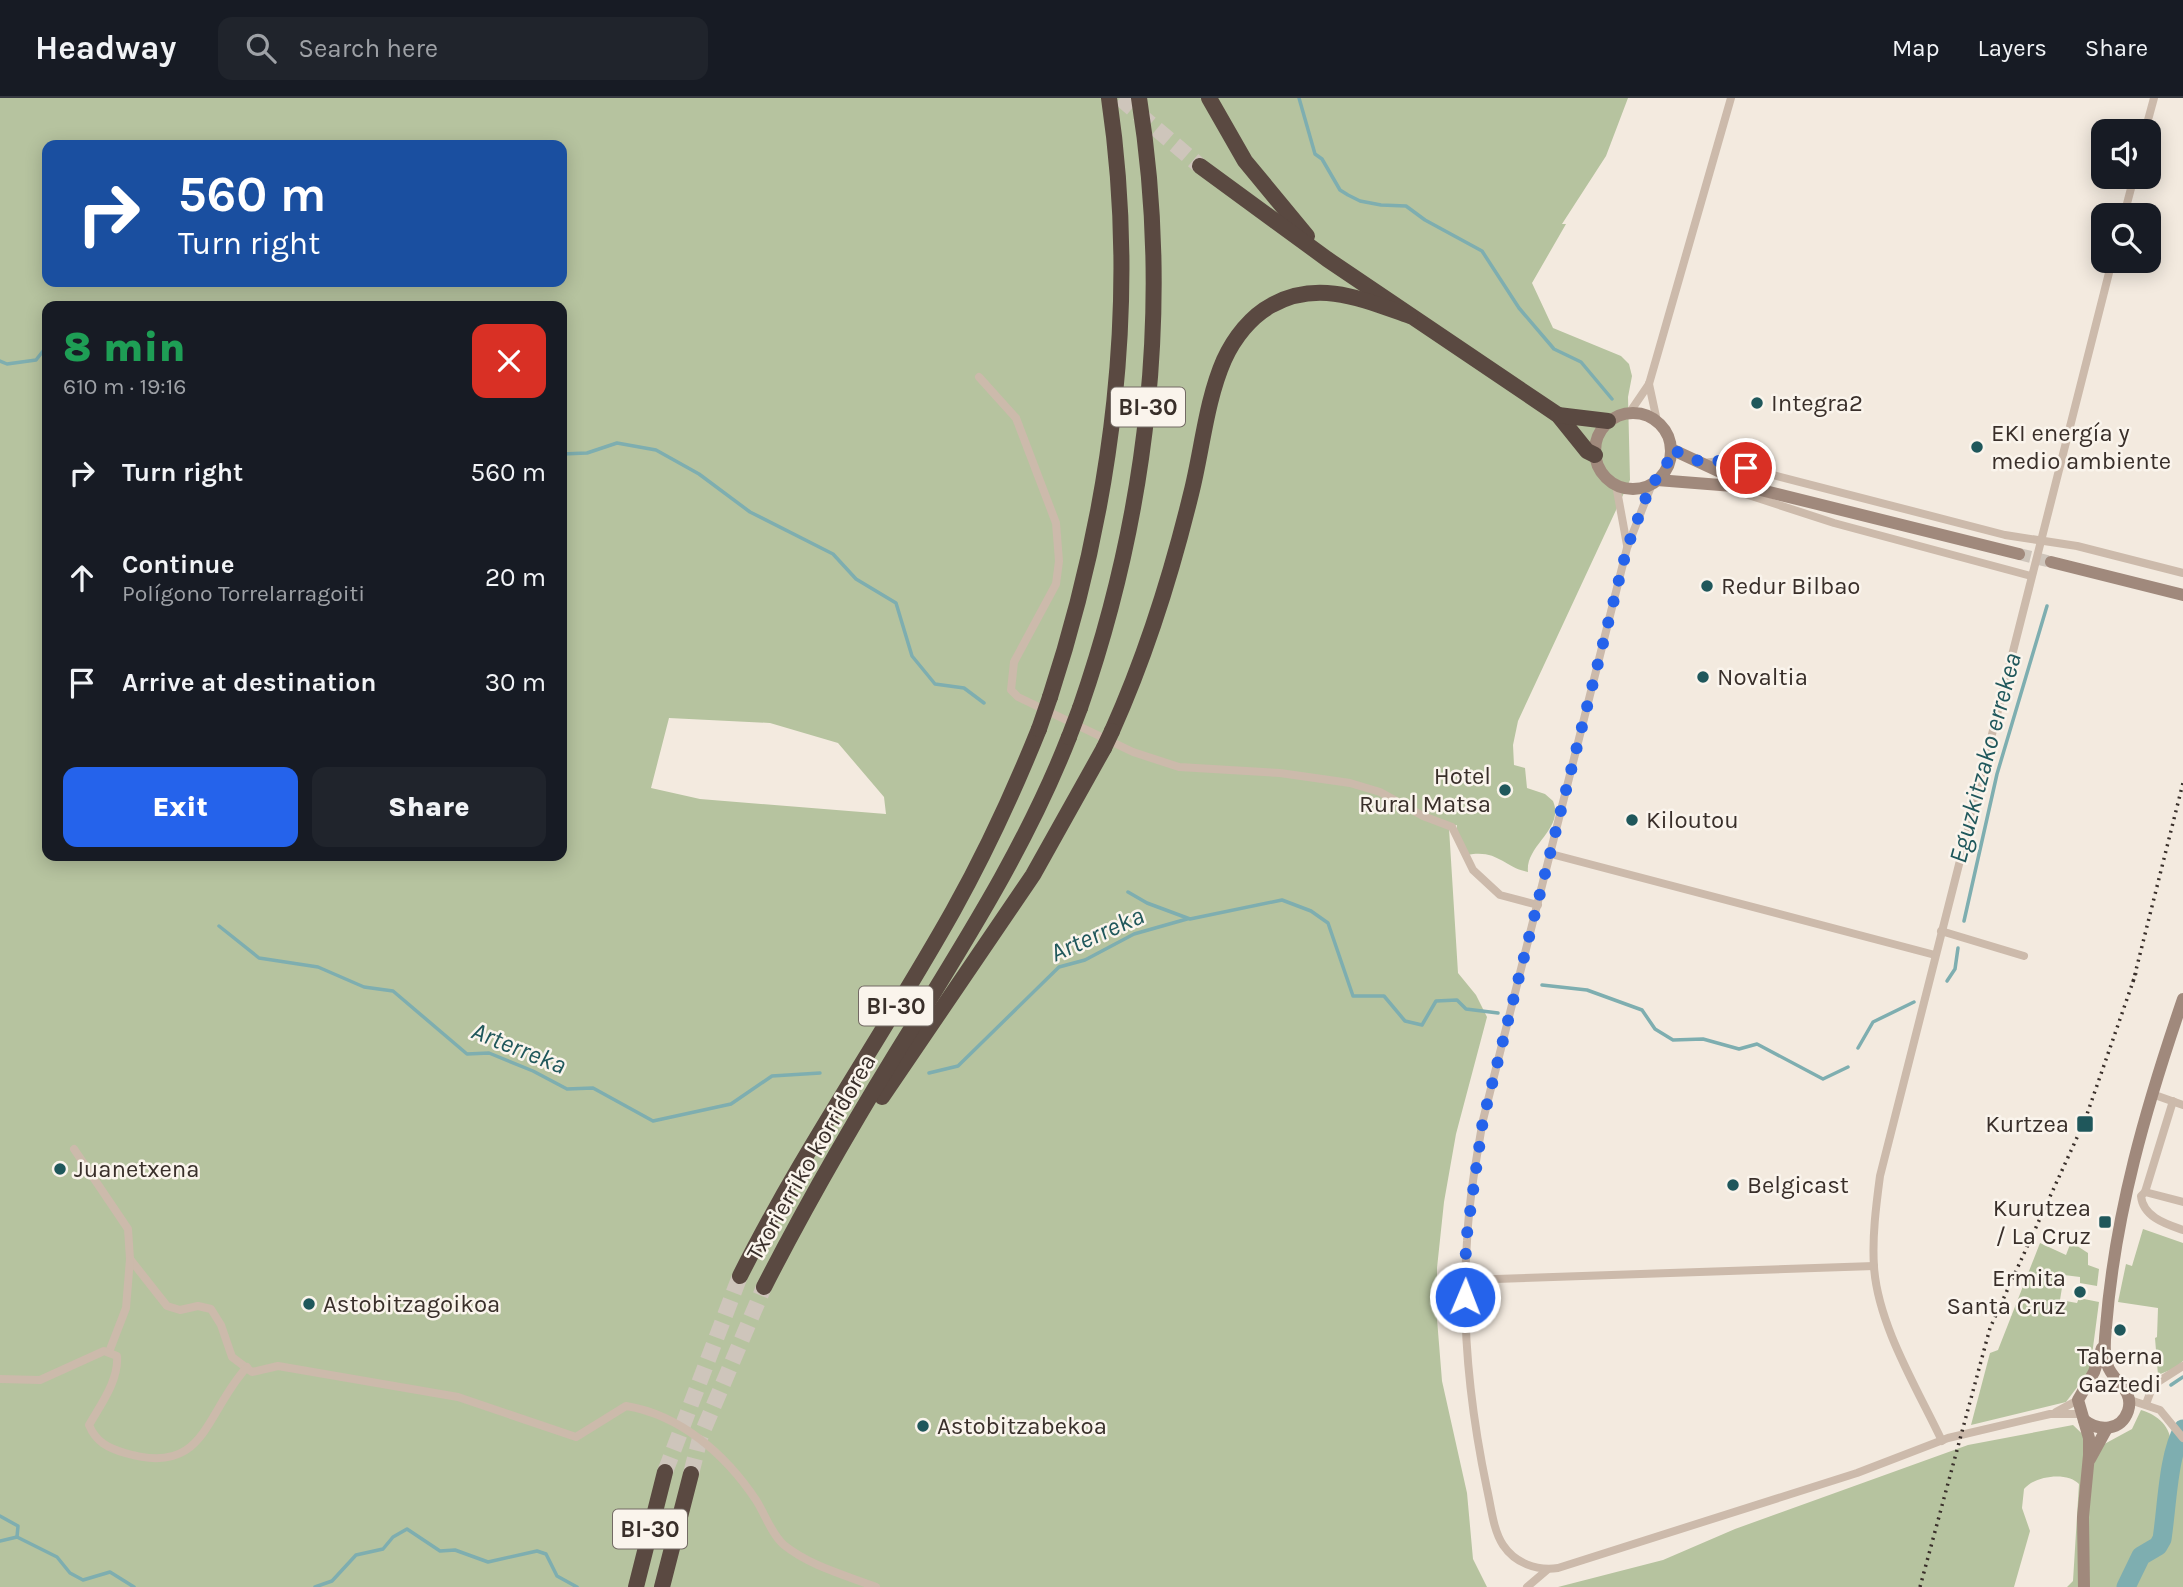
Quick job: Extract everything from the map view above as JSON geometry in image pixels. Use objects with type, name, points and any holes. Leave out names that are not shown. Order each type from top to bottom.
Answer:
[{"type":"highway","name":"Txorierriko korridorea","points":[[740,1276],[806,1153],[954,909],[992,836],[1039,729],[1050,697],[1087,569],[1103,492],[1115,401],[1121,247],[1109,98]]},
{"type":"highway","name":"Txorierriko korridorea","points":[[764,1287],[810,1199],[994,893],[1039,806],[1080,708],[1122,566],[1146,427],[1152,348],[1154,261],[1139,98]]},
{"type":"highway","points":[[1209,98],[1225,130],[1258,178],[1327,259]]},
{"type":"highway","points":[[1200,166],[1327,259],[1558,415],[1587,450],[1595,455]]},
{"type":"highway","points":[[810,1199],[828,1179],[977,953],[1033,876],[1104,748],[1160,607],[1177,554],[1218,378],[1233,344],[1260,313],[1301,293],[1342,294],[1410,316]]},
{"type":"highway","points":[[1558,415],[1608,421]]},
{"type":"highway","name":"BI-30","points":[[636,1587],[665,1472]]},
{"type":"highway","name":"BI-30","points":[[662,1587],[691,1474]]},
{"type":"street","points":[[1731,98],[1649,384],[1630,412],[1608,421],[1596,440],[1595,455],[1600,471],[1616,485],[1634,489],[1654,482],[1757,489],[2019,554]]},
{"type":"street","points":[[2149,119],[2154,98]]},
{"type":"street","points":[[1942,1441],[1884,1316],[1874,1266],[1880,1176],[2109,273]]},
{"type":"street","points":[[979,377],[1016,418],[1056,523],[1059,561],[1056,584],[1014,662],[1011,690],[1018,697],[1133,752],[1180,767],[1280,773],[1350,783],[1380,792],[1423,816],[1452,827],[1473,870],[1500,895],[1538,905]]},
{"type":"street","points":[[1547,1570],[1533,1567],[1514,1557],[1501,1543],[1479,1451],[1471,1387],[1465,1280],[1473,1180],[1483,1120],[1627,548],[1654,482],[1665,471],[1671,449],[1664,429],[1657,421],[1649,384]]},
{"type":"street","points":[[1630,412],[1657,421]]},
{"type":"street","points":[[1671,449],[1757,489]]},
{"type":"street","points":[[1703,463],[1719,461],[1993,531],[2040,539],[2183,573]]},
{"type":"street","points":[[1714,484],[1834,523],[2031,576]]},
{"type":"street","points":[[1616,485],[1627,548]]},
{"type":"street","points":[[2051,562],[2183,595]]},
{"type":"street","points":[[1551,854],[1936,956]]},
{"type":"street","points":[[1941,931],[2024,956]]},
{"type":"street","points":[[2183,999],[2124,1193],[2106,1330],[2108,1368],[2130,1400],[2146,1404],[2166,1416],[2174,1430],[2183,1438]]},
{"type":"street","points":[[2152,1094],[2183,1105]]},
{"type":"street","points":[[2173,1101],[2145,1192],[2141,1196],[2142,1203],[2150,1214],[2183,1230]]},
{"type":"street","points":[[74,1149],[128,1229],[130,1259],[126,1308],[109,1352]]},
{"type":"street","points":[[2145,1192],[2183,1202]]},
{"type":"street","points":[[130,1259],[167,1306],[180,1310],[198,1306],[211,1309],[232,1357],[252,1372],[278,1366],[458,1397],[576,1437],[626,1406],[647,1409],[710,1445],[725,1458],[756,1500],[781,1543],[804,1559],[876,1587]]},
{"type":"street","points":[[1465,1280],[1874,1266]]},
{"type":"street","points":[[1527,1587],[1547,1570],[1857,1473],[1942,1441],[2050,1414],[2078,1400],[2089,1381],[2106,1330]]},
{"type":"street","points":[[0,1379],[40,1380],[104,1350],[109,1352],[117,1356],[118,1366],[108,1393],[89,1425],[94,1437],[111,1449],[144,1459],[170,1458],[197,1444],[230,1385],[247,1367]]},
{"type":"street","points":[[2146,1404],[2152,1385],[2183,1366]]},
{"type":"street","points":[[2089,1381],[2104,1377],[2119,1382]]},
{"type":"street","points":[[2078,1400],[2089,1438],[2082,1542],[2084,1587]]},
{"type":"street","points":[[2050,1414],[2082,1417],[2098,1428],[2106,1428],[2122,1420],[2130,1400]]},
{"type":"street","points":[[2087,1473],[2091,1457],[2106,1428]]},
{"type":"green space","points":[[0,98],[1628,98],[1606,156],[1562,224],[1566,224],[1532,283],[1553,328],[1621,356],[1629,364],[1632,376],[1628,397],[1630,480],[1518,721],[1513,745],[1514,765],[1525,768],[1527,788],[1545,794],[1553,801],[1554,820],[1532,853],[1528,872],[1486,854],[1467,855],[1456,838],[1457,825],[1449,828],[1458,973],[1476,995],[1487,1017],[1456,1134],[1444,1202],[1437,1268],[1437,1319],[1442,1381],[1467,1493],[1473,1559],[1487,1587],[0,1587]],"holes":[[[669,718],[770,723],[838,743],[884,797],[886,814],[700,799],[651,788]]]},
{"type":"green space","points":[[2143,1229],[2183,1243],[2183,1361],[2175,1368],[2158,1375],[2155,1338],[2158,1308],[2118,1302],[2126,1264],[2132,1266]]},
{"type":"green space","points":[[2071,1242],[2088,1253],[2088,1265],[2099,1269],[2097,1286],[2080,1283],[2080,1277],[2064,1275],[2060,1300],[2077,1303],[2079,1298],[2099,1302],[2090,1370],[2066,1402],[1971,1425],[1990,1353],[1998,1350],[2040,1243],[2066,1255]]},
{"type":"green space","points":[[2141,1410],[2155,1416],[2165,1426],[2170,1438],[2170,1453],[2183,1451],[2183,1587],[2067,1587],[2073,1581],[2079,1484],[2059,1476],[2043,1478],[2024,1489],[2022,1508],[2030,1531],[2014,1587],[1558,1587],[1663,1560],[1735,1529],[1968,1445],[2073,1425],[2097,1448],[2132,1429]]},
{"type":"waterway","points":[[1299,98],[1315,154],[1322,159],[1340,190],[1360,201],[1406,206],[1425,220],[1482,251],[1519,308],[1554,349],[1581,362],[1612,399]]},
{"type":"waterway","name":"Eguzkitzako errekea","points":[[0,361],[7,364],[36,360],[42,352]]},
{"type":"waterway","name":"Eguzkitzako errekea","points":[[567,454],[587,453],[617,443],[656,450],[699,474],[750,512],[833,554],[856,579],[896,603],[912,656],[935,684],[964,688],[984,703]]},
{"type":"waterway","name":"Eguzkitzako errekea","points":[[1964,921],[1997,774],[2047,606]]},
{"type":"waterway","name":"Eguzkitzako errekea","points":[[1128,892],[1147,903],[1190,919],[1282,900],[1311,911],[1328,923],[1353,996],[1384,996],[1405,1021],[1422,1025],[1436,1001],[1457,1000],[1466,1009],[1498,1013]]},
{"type":"waterway","name":"Arterreka","points":[[929,1073],[958,1066],[1059,967],[1085,960],[1134,934],[1187,919]]},
{"type":"waterway","name":"Arterreka","points":[[219,926],[259,958],[318,967],[364,987],[393,991],[467,1054],[489,1053],[567,1089],[593,1088],[653,1121],[731,1104],[772,1076],[820,1073]]},
{"type":"waterway","name":"Eguzkitzako errekea","points":[[1947,981],[1955,969],[1958,948]]},
{"type":"waterway","name":"Eguzkitzako errekea","points":[[1542,985],[1587,990],[1642,1010],[1655,1029],[1673,1040],[1703,1039],[1739,1049],[1757,1044],[1823,1079],[1848,1067]]},
{"type":"waterway","name":"Eguzkitzako errekea","points":[[1858,1048],[1873,1022],[1914,1002]]},
{"type":"waterway","points":[[2171,1385],[2183,1377]]},
{"type":"waterway","points":[[2126,1587],[2141,1556],[2158,1546],[2162,1539],[2171,1467],[2183,1429]]},
{"type":"waterway","points":[[0,1516],[18,1526],[17,1537]]},
{"type":"waterway","points":[[315,1587],[332,1581],[356,1555],[383,1549],[393,1537],[407,1529],[440,1551],[455,1550],[488,1562],[537,1551],[546,1554],[557,1576],[577,1587]]},
{"type":"waterway","points":[[0,1541],[17,1537],[57,1557],[70,1573],[83,1580],[110,1572],[134,1587]]},
{"type":"tunnel","points":[[1120,98],[1200,166]]},
{"type":"tunnel","points":[[2019,554],[2051,562]]},
{"type":"tunnel","points":[[665,1472],[740,1276]]},
{"type":"tunnel","points":[[691,1474],[700,1438],[764,1287]]},
{"type":"railway","points":[[2133,982],[2183,783]]},
{"type":"railway","points":[[1920,1587],[1990,1328],[2085,1120],[2136,973]]},
{"type":"place","name":"Integra2","points":[[1757,403]]},
{"type":"place","name":"EKI energía y medio ambiente","points":[[1977,447]]},
{"type":"place","name":"Redur Bilbao","points":[[1707,586]]},
{"type":"place","name":"Novaltia","points":[[1703,677]]},
{"type":"place","name":"Hotel Rural Matsa","points":[[1505,790]]},
{"type":"place","name":"Kiloutou","points":[[1632,820]]},
{"type":"place","name":"Kurtzea","points":[[2085,1124]]},
{"type":"place","name":"Juanetxena","points":[[60,1169]]},
{"type":"place","name":"Belgicast","points":[[1733,1185]]},
{"type":"place","name":"Kurutzea / La Cruz","points":[[2105,1222]]},
{"type":"place","name":"Ermita Santa Cruz","points":[[2080,1292]]},
{"type":"place","name":"Astobitzagoikoa","points":[[309,1304]]},
{"type":"place","name":"Taberna Gaztedi","points":[[2120,1330]]},
{"type":"place","name":"Astobitzabekoa","points":[[923,1426]]},
{"type":"route","points":[[1465,1297],[1466,1241],[1474,1167],[1483,1120],[1627,548],[1651,484],[1665,471],[1671,449],[1703,463],[1719,461],[1746,468]]}]
